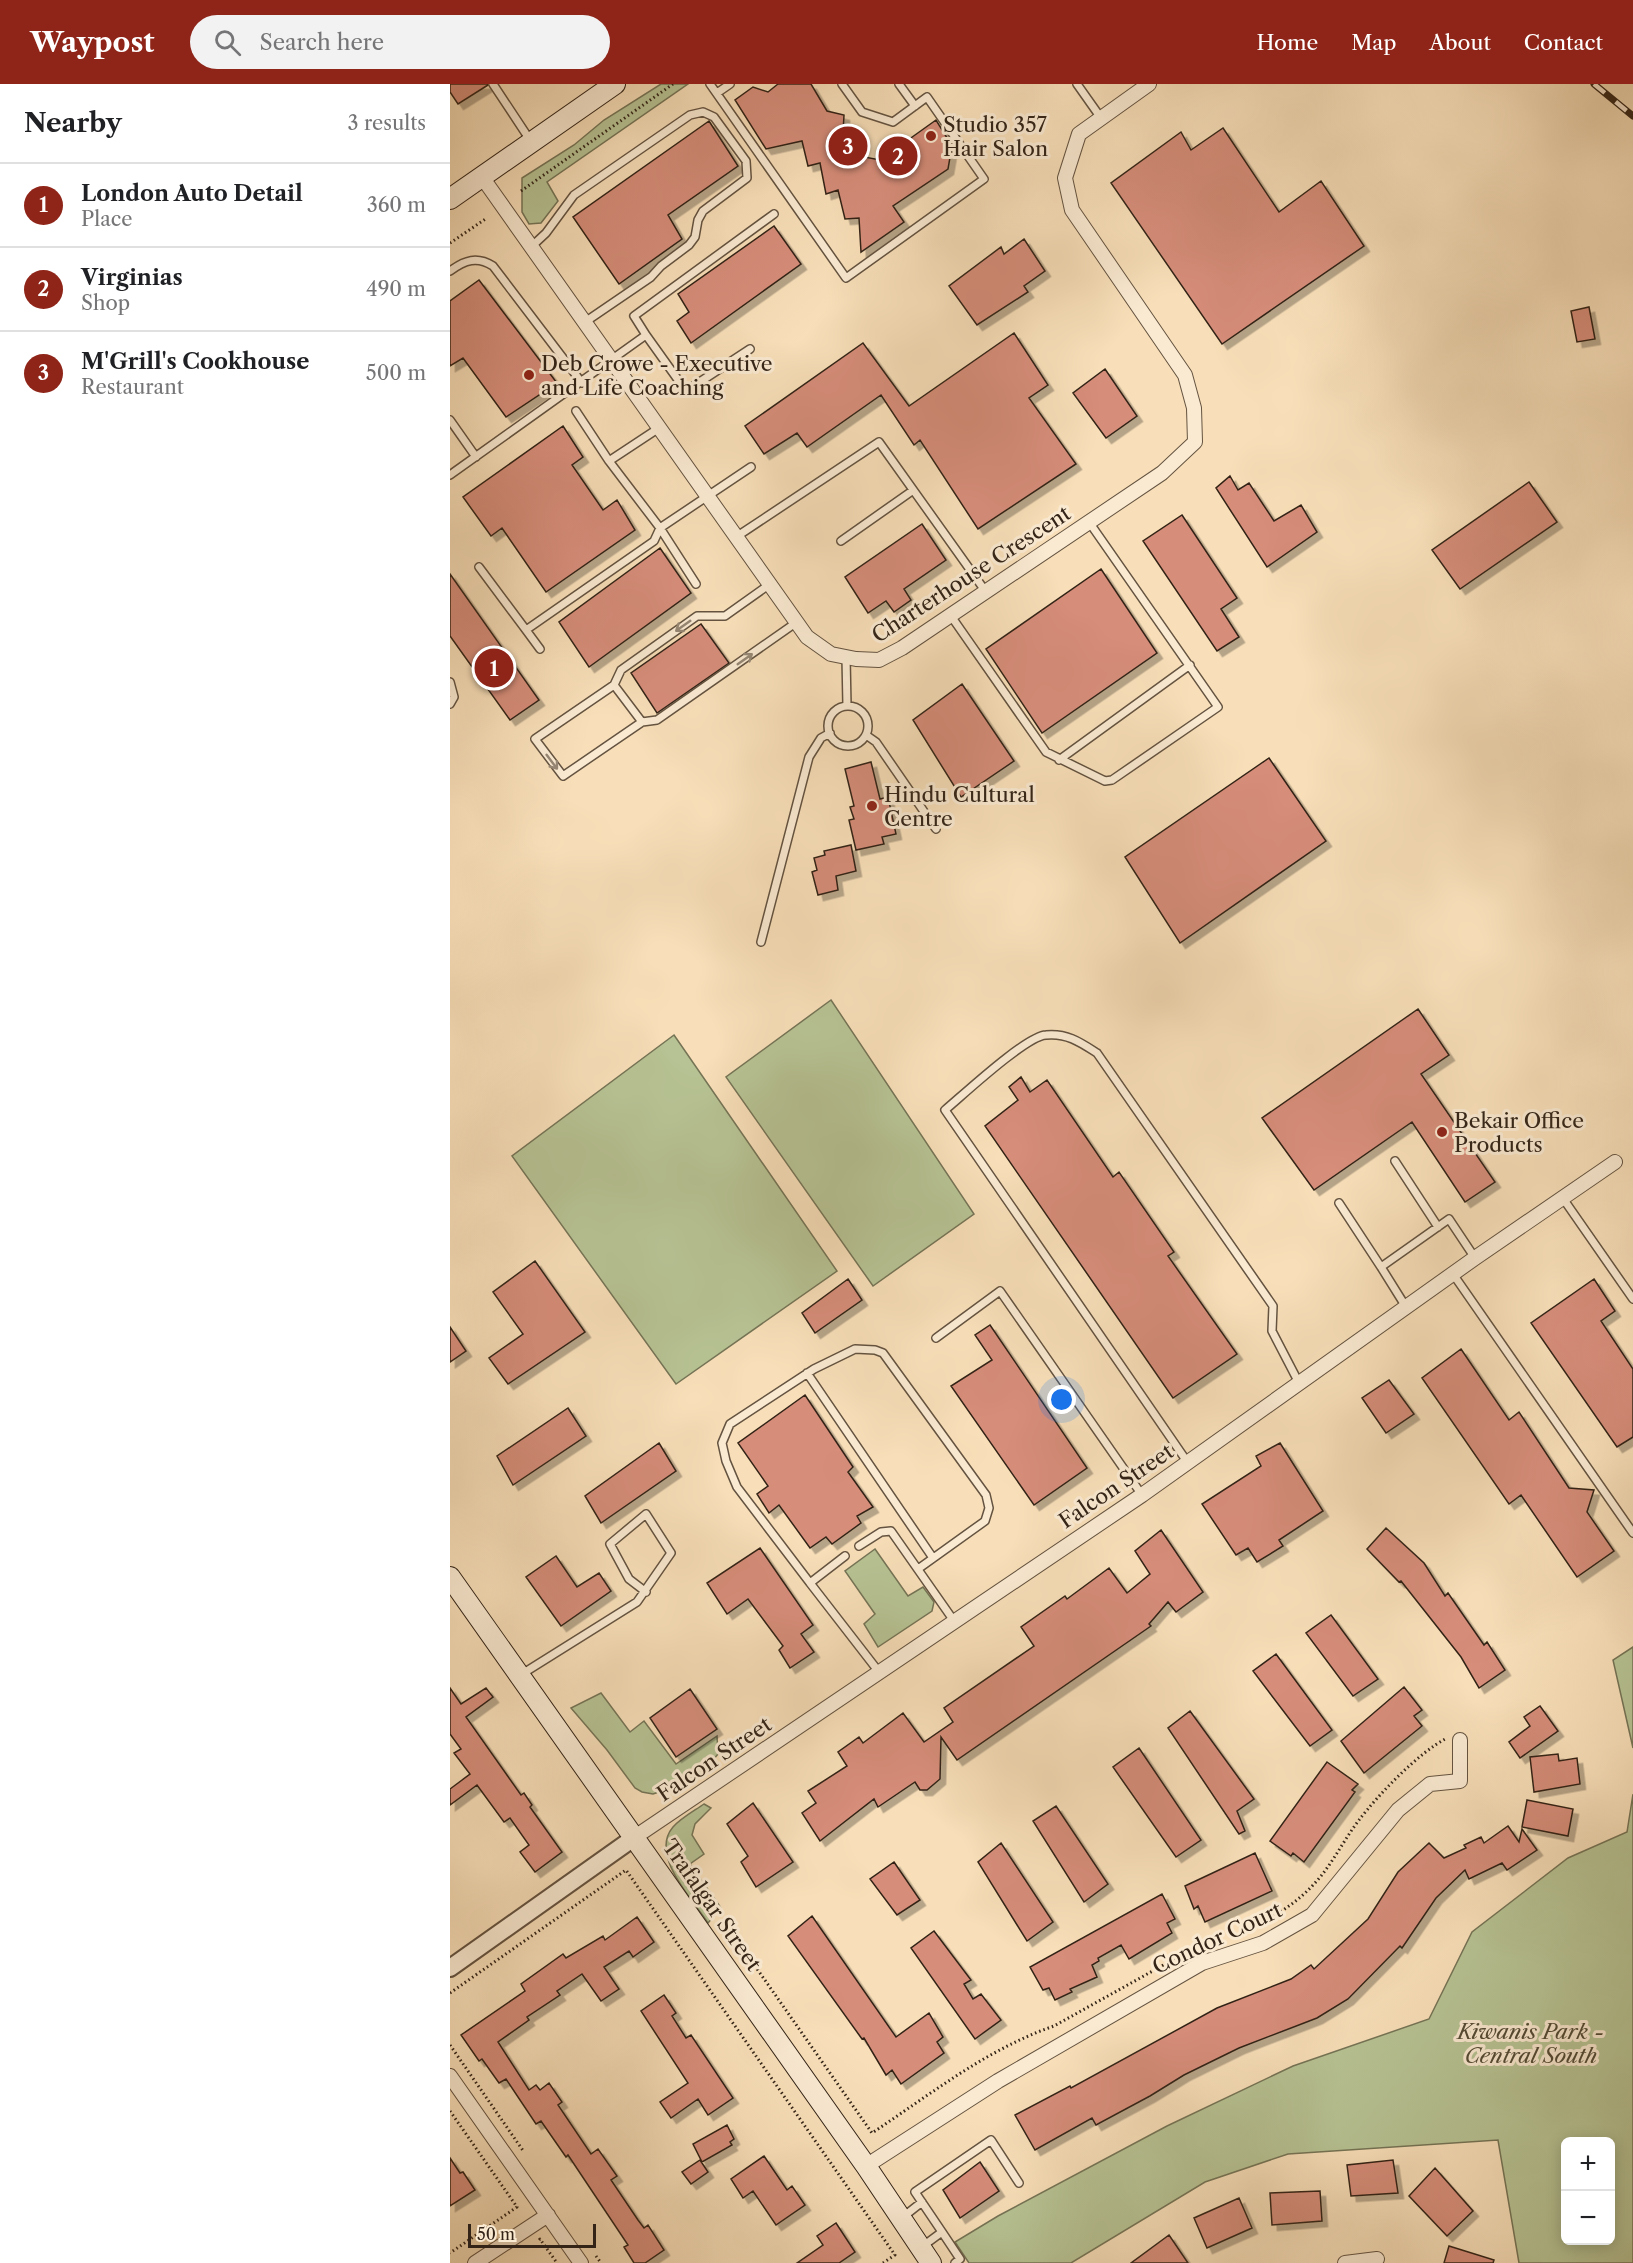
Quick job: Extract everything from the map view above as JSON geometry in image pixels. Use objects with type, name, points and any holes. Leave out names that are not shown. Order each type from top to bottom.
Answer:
[{"type":"main road","points":[[450,199],[615,84]]},
{"type":"main road","name":"Trafalgar Street","points":[[450,1576],[866,2166],[901,2218],[924,2258]]},
{"type":"street","name":"Charterhouse Crescent","points":[[482,177],[807,637],[831,654],[879,660],[902,648],[1162,473],[1195,442],[1194,408],[1185,375],[1072,210],[1065,178],[1079,134],[1149,84]]},
{"type":"street","name":"Falcon Street","points":[[635,1837],[1142,1495],[1475,1258],[1615,1162]]},
{"type":"street","name":"Condor Court","points":[[866,2166],[998,2081],[1192,1969],[1263,1943],[1312,1915],[1398,1810],[1430,1784],[1460,1781],[1458,1737]]},
{"type":"street","points":[[450,1968],[635,1837]]},
{"type":"street","points":[[450,2076],[581,2263]]},
{"type":"street","points":[[476,2263],[548,2215]]},
{"type":"street","points":[[1345,2263],[1377,2259]]},
{"type":"lane","points":[[493,84],[531,142]]},
{"type":"lane","points":[[710,84],[846,278],[984,179],[927,97],[893,122],[862,112],[842,84]]},
{"type":"lane","points":[[717,93],[730,84]]},
{"type":"lane","points":[[899,84],[915,106]]},
{"type":"lane","points":[[1077,84],[1101,118]]},
{"type":"lane","points":[[531,247],[546,233],[574,195],[690,114],[703,112],[714,117],[746,161],[747,178],[703,211],[698,220],[695,237],[689,245],[661,266],[651,277],[585,322]]},
{"type":"lane","points":[[750,349],[686,391],[634,316],[774,214]]},
{"type":"lane","points":[[450,271],[462,262],[474,259],[494,266],[582,383]]},
{"type":"lane","points":[[450,476],[646,335]]},
{"type":"lane","points":[[576,411],[609,461],[660,528],[696,584]]},
{"type":"lane","points":[[450,420],[476,457]]},
{"type":"lane","points":[[609,461],[659,428]]},
{"type":"lane","points":[[736,537],[879,442],[986,592]]},
{"type":"lane","points":[[526,630],[654,541],[660,528],[751,467]]},
{"type":"lane","points":[[841,541],[912,490]]},
{"type":"lane","points":[[951,615],[1046,752],[1105,781],[1112,780],[1218,707],[1089,522]]},
{"type":"lane","points":[[479,567],[540,649]]},
{"type":"lane","points":[[770,584],[725,616],[697,616],[621,670],[614,684],[535,739],[563,776],[642,722],[657,720],[797,622]]},
{"type":"lane","points":[[846,657],[847,706]]},
{"type":"lane","points":[[1059,760],[1190,665]]},
{"type":"lane","points":[[450,682],[454,697],[450,704]]},
{"type":"lane","points":[[614,684],[642,722]]},
{"type":"lane","points":[[847,706],[857,708],[867,717],[868,730],[862,741],[850,746],[838,743],[830,733],[830,720],[833,714],[838,709],[847,706]]},
{"type":"lane","points":[[761,942],[809,757],[821,738],[830,733]]},
{"type":"lane","points":[[866,735],[876,742],[936,829]]},
{"type":"lane","points":[[1188,1463],[945,1110],[1021,1047],[1044,1034],[1072,1037],[1097,1053],[1272,1306],[1272,1331],[1299,1383]]},
{"type":"lane","points":[[1395,1161],[1438,1227]]},
{"type":"lane","points":[[1562,1197],[1633,1299]]},
{"type":"lane","points":[[1339,1203],[1406,1307]]},
{"type":"lane","points":[[1381,1267],[1449,1219],[1475,1258]]},
{"type":"lane","points":[[1453,1275],[1633,1533]]},
{"type":"lane","points":[[936,1338],[1000,1291],[1142,1495]]},
{"type":"lane","points":[[879,1672],[737,1487],[726,1461],[722,1443],[730,1425],[807,1373],[855,1349],[875,1350],[883,1353],[986,1495],[989,1508],[985,1521],[918,1569]]},
{"type":"lane","points":[[807,1373],[933,1558]]},
{"type":"lane","points":[[520,1676],[637,1602],[646,1592],[671,1553],[646,1514],[610,1544],[629,1579],[646,1592]]},
{"type":"lane","points":[[859,1546],[880,1532],[891,1531],[954,1621]]},
{"type":"lane","points":[[810,1583],[845,1557]]},
{"type":"lane","points":[[960,2262],[915,2192],[991,2140],[1018,2183]]},
{"type":"lane","points":[[901,2218],[922,2202]]},
{"type":"lane","points":[[924,2258],[942,2232]]},
{"type":"path","points":[[521,191],[673,84]]},
{"type":"path","points":[[450,243],[487,218]]},
{"type":"path","points":[[1233,1936],[1280,1913],[1313,1885],[1337,1855],[1359,1821],[1394,1781],[1436,1743],[1458,1737]]},
{"type":"path","points":[[450,1993],[626,1870],[895,2255],[883,2263]]},
{"type":"path","points":[[734,1936],[872,2133],[982,2059],[1035,2032],[1054,2026],[1184,1954]]},
{"type":"path","points":[[450,2111],[517,2207],[450,2253]]},
{"type":"path","points":[[531,2245],[540,2239],[557,2263]]},
{"type":"green space","points":[[661,84],[688,84],[547,182],[558,201],[541,223],[529,224],[522,212],[522,178],[574,145],[604,120]]},
{"type":"green space","points":[[831,1000],[974,1214],[873,1286],[726,1077]]},
{"type":"green space","points":[[674,1035],[837,1271],[676,1384],[512,1156]]},
{"type":"green space","points":[[875,1549],[908,1596],[923,1587],[934,1602],[932,1611],[878,1647],[864,1624],[875,1614],[845,1571]]},
{"type":"green space","points":[[1633,1647],[1633,1748],[1613,1660]]},
{"type":"green space","points":[[601,1693],[630,1732],[644,1721],[676,1764],[717,1736],[718,1754],[698,1778],[678,1792],[675,1787],[653,1794],[642,1792],[635,1788],[607,1750],[571,1708]]},
{"type":"green space","name":"Kiwanis Park - Central South","points":[[1633,1794],[1633,2263],[1519,2263],[1498,2140],[1288,2154],[1205,2182],[1071,2263],[969,2263],[955,2242],[998,2216],[1167,2126],[1293,2066],[1429,2019],[1472,1932],[1568,1858],[1627,1832]]},
{"type":"green space","points":[[704,1804],[711,1808],[695,1824],[692,1835],[704,1854],[690,1864],[721,1908],[708,1923],[676,1877],[666,1851],[667,1838],[673,1827]]},
{"type":"building","points":[[450,84],[488,85],[458,104],[450,92]]},
{"type":"building","points":[[778,84],[811,84],[827,111],[844,115],[843,133],[861,136],[859,156],[880,160],[936,120],[952,146],[948,169],[893,206],[904,222],[861,252],[859,218],[845,219],[838,190],[826,194],[820,163],[808,166],[802,141],[766,149],[735,100],[753,87],[768,92]]},
{"type":"building","points":[[709,121],[738,166],[668,215],[682,239],[619,284],[573,217]]},
{"type":"building","points":[[1223,128],[1279,212],[1321,181],[1364,246],[1222,344],[1111,183],[1181,132],[1191,150]]},
{"type":"building","points":[[774,226],[801,264],[691,343],[677,321],[689,312],[678,294]]},
{"type":"building","points":[[1024,239],[1045,271],[1024,286],[1028,292],[977,325],[949,286],[1001,247],[1004,254]]},
{"type":"building","points":[[479,280],[557,383],[506,417],[463,358],[450,366],[450,301]]},
{"type":"building","points":[[1589,307],[1595,339],[1577,342],[1571,311]]},
{"type":"building","points":[[1014,333],[1048,385],[1029,398],[1076,464],[978,529],[920,440],[914,445],[881,395],[807,447],[797,433],[764,454],[745,426],[863,343],[909,406]]},
{"type":"building","points":[[1105,369],[1137,416],[1106,438],[1073,393]]},
{"type":"building","points":[[563,426],[583,457],[572,465],[603,510],[617,500],[635,530],[546,592],[502,528],[491,536],[463,497]]},
{"type":"building","points":[[1230,476],[1238,490],[1249,483],[1274,521],[1301,505],[1317,532],[1267,567],[1216,488]]},
{"type":"building","points":[[1529,482],[1557,522],[1460,589],[1432,550]]},
{"type":"building","points":[[1182,515],[1237,598],[1221,609],[1239,637],[1217,651],[1143,541]]},
{"type":"building","points":[[922,524],[946,560],[904,589],[911,600],[894,612],[886,601],[868,613],[845,577]]},
{"type":"building","points":[[660,548],[691,593],[589,667],[559,622]]},
{"type":"building","points":[[1101,569],[1157,653],[1042,733],[986,649]]},
{"type":"building","points":[[450,574],[539,700],[510,720],[450,636]]},
{"type":"building","points":[[701,624],[729,663],[657,713],[631,673]]},
{"type":"building","points":[[962,684],[1014,761],[961,797],[913,720]]},
{"type":"building","points":[[1269,758],[1326,841],[1180,943],[1125,857]]},
{"type":"building","name":"Hindu Cultural Centre","points":[[871,762],[880,799],[888,797],[896,834],[882,837],[884,844],[856,850],[849,820],[854,819],[850,807],[854,806],[845,769]]},
{"type":"building","points":[[851,845],[856,871],[836,876],[838,890],[818,895],[812,872],[817,870],[814,858],[825,855],[824,851]]},
{"type":"building","points":[[1418,1009],[1449,1055],[1421,1074],[1495,1182],[1465,1202],[1412,1122],[1314,1190],[1262,1118]]},
{"type":"building","points":[[1021,1077],[1030,1092],[1047,1080],[1113,1177],[1119,1172],[1174,1252],[1168,1256],[1237,1354],[1173,1398],[985,1126],[1018,1100],[1009,1087]]},
{"type":"building","points":[[535,1261],[585,1332],[508,1384],[489,1358],[523,1334],[493,1292]]},
{"type":"building","points":[[848,1279],[862,1300],[815,1333],[802,1313]]},
{"type":"building","points":[[1594,1279],[1615,1311],[1601,1321],[1633,1369],[1633,1437],[1617,1447],[1531,1323]]},
{"type":"building","points":[[990,1325],[1087,1468],[1034,1505],[951,1386],[992,1360],[975,1335]]},
{"type":"building","points":[[450,1327],[466,1351],[450,1362]]},
{"type":"building","points":[[1461,1349],[1509,1420],[1519,1412],[1569,1488],[1594,1490],[1587,1512],[1614,1551],[1577,1577],[1521,1495],[1509,1504],[1422,1378]]},
{"type":"building","points":[[1389,1380],[1414,1414],[1386,1433],[1362,1398]]},
{"type":"building","points":[[805,1395],[853,1467],[848,1472],[873,1507],[857,1516],[861,1523],[832,1544],[826,1537],[810,1548],[779,1505],[769,1513],[757,1494],[768,1486],[738,1443]]},
{"type":"building","points":[[568,1408],[586,1436],[513,1485],[497,1456]]},
{"type":"building","points":[[659,1443],[676,1471],[601,1523],[585,1496]]},
{"type":"building","points":[[1280,1443],[1323,1511],[1279,1540],[1283,1546],[1257,1562],[1248,1548],[1236,1555],[1202,1504],[1261,1466],[1256,1456]]},
{"type":"building","points":[[1386,1528],[1424,1563],[1445,1596],[1448,1593],[1484,1645],[1487,1642],[1505,1670],[1479,1688],[1461,1657],[1401,1581],[1399,1582],[1367,1549]]},
{"type":"building","points":[[1161,1530],[1203,1592],[1176,1612],[1168,1602],[1149,1624],[1151,1626],[957,1760],[941,1737],[940,1779],[927,1790],[920,1790],[915,1782],[878,1807],[874,1799],[820,1841],[802,1813],[816,1803],[808,1791],[847,1766],[838,1752],[859,1737],[863,1743],[903,1713],[924,1742],[953,1722],[944,1708],[1034,1646],[1021,1627],[1065,1596],[1067,1599],[1109,1568],[1127,1593],[1150,1574],[1135,1551]]},
{"type":"building","points":[[760,1548],[813,1625],[801,1634],[814,1652],[790,1668],[779,1650],[783,1646],[748,1599],[727,1614],[707,1583]]},
{"type":"building","points":[[556,1556],[577,1587],[599,1573],[611,1591],[561,1626],[526,1577]]},
{"type":"building","points":[[1331,1615],[1378,1679],[1353,1696],[1306,1633]]},
{"type":"building","points":[[1276,1654],[1332,1730],[1310,1746],[1253,1671]]},
{"type":"building","points":[[1404,1687],[1422,1710],[1414,1716],[1422,1726],[1364,1773],[1341,1741]]},
{"type":"building","points":[[450,1688],[461,1704],[486,1688],[493,1697],[466,1717],[521,1795],[524,1793],[532,1805],[530,1807],[562,1852],[535,1872],[520,1852],[529,1845],[510,1818],[504,1822],[477,1785],[450,1805],[450,1789],[470,1774],[454,1753],[461,1749],[450,1734]]},
{"type":"building","points":[[690,1689],[717,1729],[676,1757],[650,1718]]},
{"type":"building","points":[[1540,1706],[1558,1731],[1520,1758],[1509,1742],[1530,1726],[1524,1717]]},
{"type":"building","points":[[1190,1711],[1254,1799],[1237,1811],[1245,1831],[1239,1834],[1168,1728]]},
{"type":"building","points":[[1139,1748],[1201,1840],[1176,1857],[1113,1767]]},
{"type":"building","points":[[1558,1754],[1559,1761],[1577,1758],[1580,1784],[1534,1792],[1530,1757]]},
{"type":"building","points":[[1327,1762],[1358,1784],[1352,1790],[1355,1792],[1304,1862],[1293,1853],[1291,1856],[1270,1841]]},
{"type":"building","points":[[1527,1800],[1573,1809],[1568,1836],[1522,1827]]},
{"type":"building","points":[[753,1803],[793,1862],[756,1887],[741,1862],[748,1856],[727,1824]]},
{"type":"building","points":[[1056,1806],[1108,1884],[1084,1902],[1033,1821]]},
{"type":"building","points":[[1508,1826],[1519,1842],[1522,1829],[1537,1850],[1507,1870],[1502,1863],[1469,1879],[1465,1870],[1436,1898],[1402,1948],[1400,1946],[1348,1999],[1317,2018],[1239,2048],[1184,2075],[1096,2125],[1092,2118],[1035,2150],[1015,2115],[1070,2086],[1071,2088],[1217,2008],[1291,1979],[1311,1965],[1314,1969],[1368,1919],[1398,1872],[1429,1843],[1444,1858],[1466,1848],[1464,1845],[1481,1837],[1484,1843]]},
{"type":"building","points":[[1001,1843],[1053,1922],[1027,1941],[978,1862]]},
{"type":"building","points":[[1255,1853],[1272,1891],[1205,1922],[1198,1906],[1194,1909],[1185,1886]]},
{"type":"building","points":[[894,1862],[920,1900],[897,1915],[870,1879]]},
{"type":"building","points":[[1162,1894],[1175,1919],[1167,1923],[1172,1933],[1129,1959],[1121,1945],[1098,1958],[1099,1961],[1092,1965],[1097,1977],[1070,1989],[1072,1992],[1055,2000],[1049,1988],[1043,1990],[1030,1967]]},
{"type":"building","points":[[812,1916],[896,2037],[929,2013],[943,2037],[937,2042],[944,2053],[901,2084],[892,2070],[886,2075],[864,2038],[862,2039],[788,1936]]},
{"type":"building","points":[[637,1917],[654,1942],[633,1957],[629,1951],[604,1967],[619,1989],[601,2001],[582,1974],[557,1991],[560,1995],[527,2017],[529,2020],[498,2042],[529,2090],[536,2085],[540,2090],[549,2083],[562,2102],[558,2105],[591,2154],[598,2149],[617,2176],[611,2180],[644,2228],[648,2225],[664,2250],[645,2263],[634,2263],[624,2247],[628,2245],[568,2155],[566,2157],[541,2121],[536,2124],[506,2079],[499,2083],[482,2059],[479,2061],[461,2035],[525,1991],[521,1984],[563,1954],[566,1958],[603,1936],[605,1940]]},
{"type":"building","points":[[934,1931],[971,1980],[964,1984],[973,1999],[981,1994],[1001,2020],[975,2039],[911,1948]]},
{"type":"building","points":[[664,1995],[676,2013],[672,2016],[686,2038],[691,2035],[733,2098],[708,2115],[698,2099],[671,2118],[660,2102],[688,2083],[641,2011]]},
{"type":"building","points":[[727,2125],[734,2139],[730,2142],[732,2145],[702,2162],[693,2144]]},
{"type":"building","points":[[764,2156],[787,2190],[792,2186],[805,2205],[776,2225],[753,2191],[743,2198],[731,2179]]},
{"type":"building","points":[[450,2158],[475,2190],[450,2206]]},
{"type":"building","points":[[700,2160],[708,2172],[691,2184],[682,2172]]},
{"type":"building","points":[[1393,2160],[1398,2193],[1351,2196],[1347,2165]]},
{"type":"building","points":[[980,2162],[999,2191],[960,2218],[943,2190]]},
{"type":"building","points":[[1435,2168],[1473,2211],[1447,2236],[1409,2196]]},
{"type":"building","points":[[1320,2191],[1322,2221],[1272,2225],[1270,2193]]},
{"type":"building","points":[[1239,2198],[1252,2228],[1207,2248],[1194,2218]]},
{"type":"building","points":[[836,2223],[855,2252],[839,2263],[797,2263],[823,2245],[817,2236]]},
{"type":"building","points":[[1169,2235],[1188,2263],[1131,2263]]},
{"type":"building","points":[[1449,2246],[1494,2260],[1493,2263],[1444,2263]]},
{"type":"railway","points":[[1594,84],[1633,116]]},
{"type":"place","name":"Studio 357 Hair Salon","points":[[931,136]]},
{"type":"place","name":"M'Grill's Cookhouse","points":[[848,146]]},
{"type":"place","name":"Virginias","points":[[898,156]]},
{"type":"place","name":"Deb Crowe - Executive and Life Coaching","points":[[529,375]]},
{"type":"place","name":"London Auto Detail","points":[[494,668]]},
{"type":"place","name":"Hindu Cultural Centre","points":[[872,806]]},
{"type":"place","name":"Bekair Office Products","points":[[1442,1132]]}]
